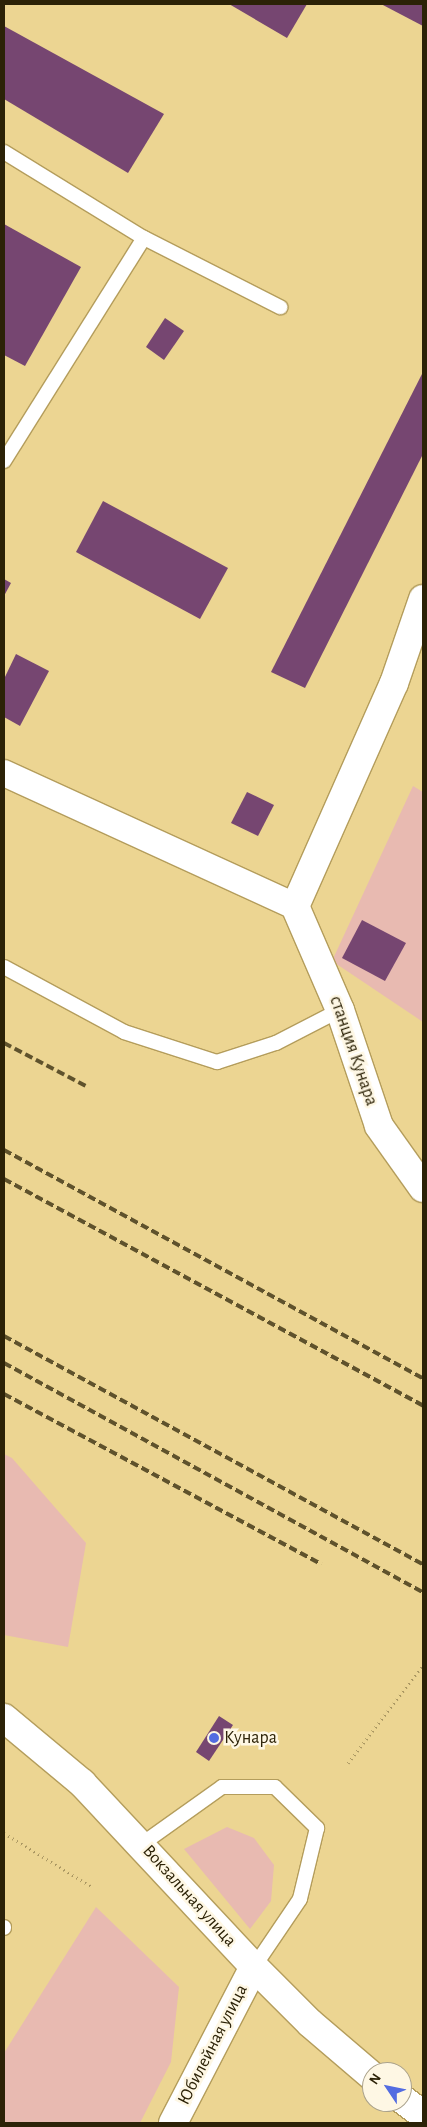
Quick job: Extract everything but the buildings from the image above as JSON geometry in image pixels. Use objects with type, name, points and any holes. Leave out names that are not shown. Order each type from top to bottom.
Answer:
[{"type":"street","points":[[4,773],[295,906],[394,683],[423,599]]},
{"type":"street","name":"станция Кунара","points":[[295,906],[340,1010],[379,1126],[423,1188]]},
{"type":"street","name":"Вокзальная улица","points":[[4,1718],[82,1783],[142,1844],[254,1967],[310,2023],[362,2067]]},
{"type":"street","name":"Юбилейная улица","points":[[173,2123],[254,1967]]},
{"type":"street","points":[[412,2107],[423,2115]]},
{"type":"lane","points":[[4,152],[144,238],[280,307]]},
{"type":"lane","points":[[4,461],[144,238]]},
{"type":"lane","points":[[4,967],[124,1032],[217,1062],[276,1042],[340,1010]]},
{"type":"lane","points":[[142,1844],[222,1787],[275,1787],[317,1828],[300,1899],[254,1967]]},
{"type":"path","points":[[348,1763],[423,1665]]},
{"type":"path","points":[[4,1833],[92,1887]]},
{"type":"shaded area","points":[[413,786],[423,792],[423,1022],[332,961]]},
{"type":"shaded area","points":[[4,1454],[12,1458],[86,1543],[68,1647],[4,1635]]},
{"type":"shaded area","points":[[227,1827],[254,1838],[274,1865],[271,1901],[250,1929],[184,1849]]},
{"type":"shaded area","points":[[96,1907],[179,1987],[171,2062],[140,2123],[4,2123],[4,2053]]},
{"type":"railway","points":[[4,1043],[86,1086]]},
{"type":"railway","points":[[4,1150],[423,1378]]},
{"type":"railway","points":[[4,1179],[423,1406]]},
{"type":"railway","points":[[4,1336],[423,1564]]},
{"type":"railway","points":[[4,1363],[423,1592]]},
{"type":"railway","points":[[4,1394],[321,1564]]},
{"type":"place","name":"Кунара","points":[[214,1738]]}]
